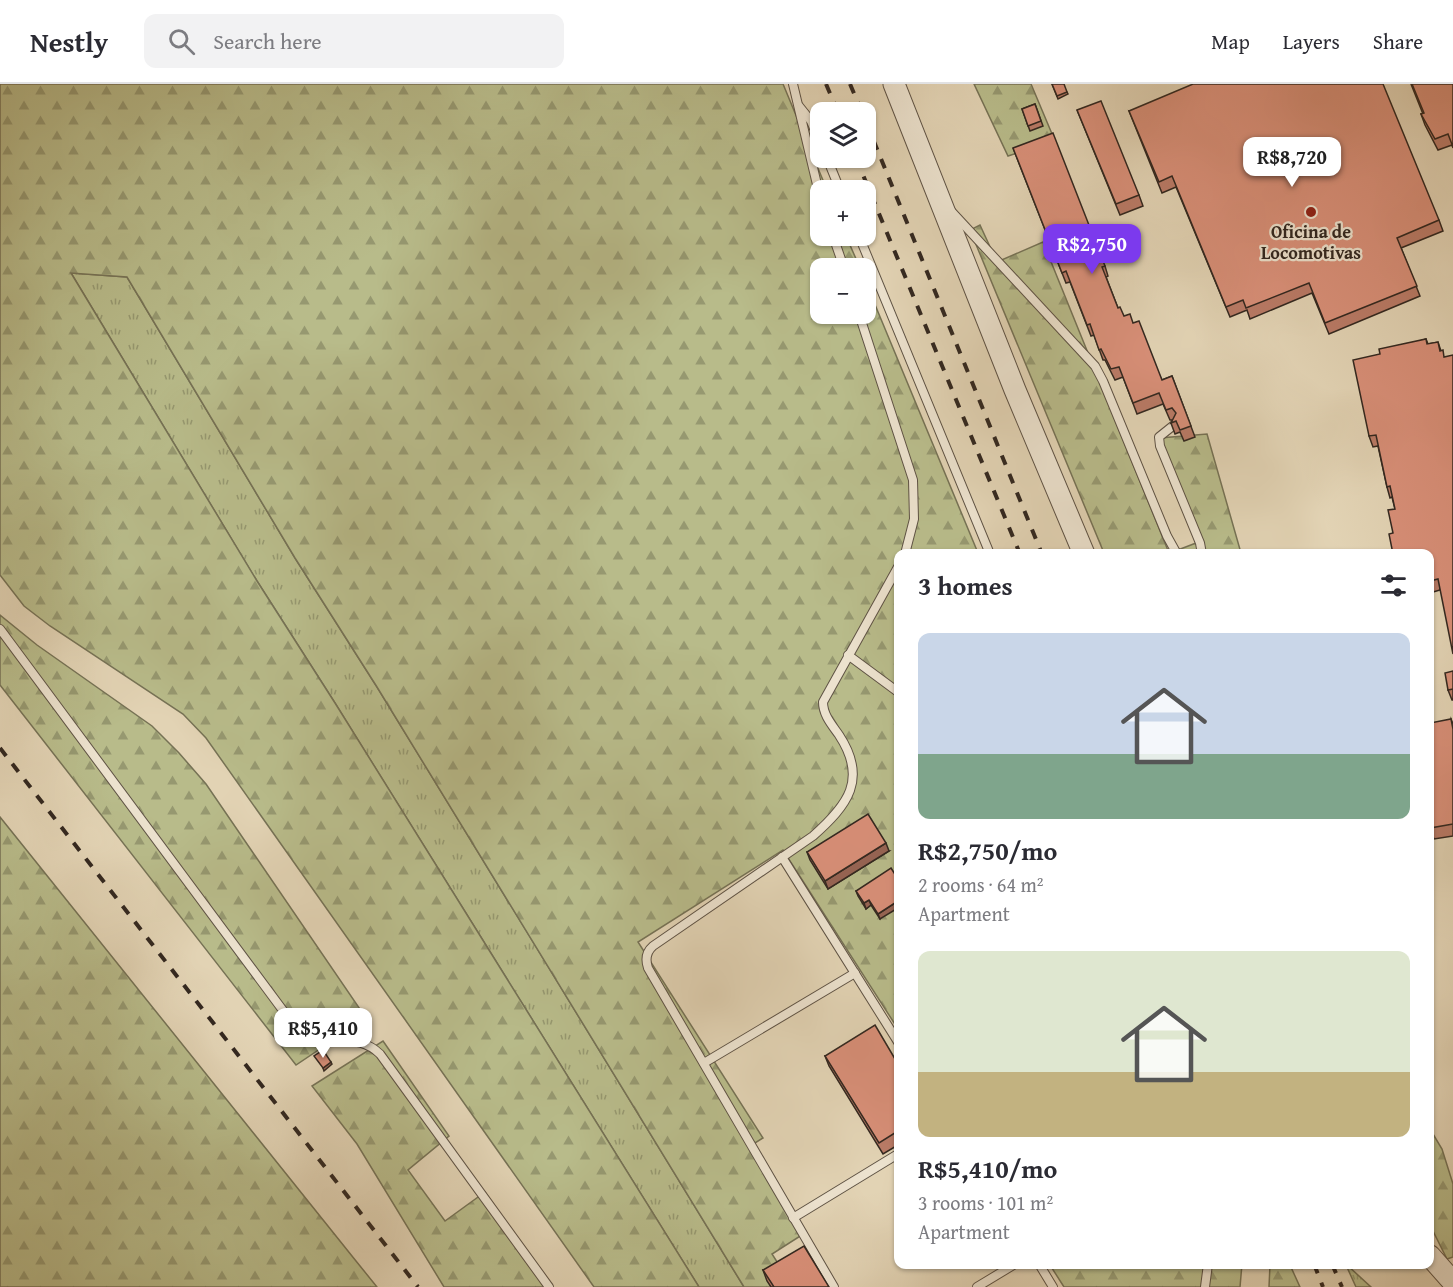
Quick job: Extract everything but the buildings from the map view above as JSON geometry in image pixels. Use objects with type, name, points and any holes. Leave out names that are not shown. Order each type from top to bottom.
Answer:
[{"type":"street","points":[[894,84],[1015,390],[1082,549]]},
{"type":"street","points":[[1434,1261],[1453,1282]]},
{"type":"lane","points":[[793,84],[816,180]]},
{"type":"lane","points":[[799,106],[810,120]]},
{"type":"lane","points":[[941,200],[1095,366],[1174,549]]},
{"type":"lane","points":[[863,246],[988,549]]},
{"type":"lane","points":[[861,324],[913,480],[914,519],[906,549]]},
{"type":"lane","points":[[1174,424],[1159,437],[1160,446],[1202,549]]},
{"type":"lane","points":[[834,1287],[648,968],[647,954],[653,946],[825,825],[836,813],[852,788],[854,771],[850,755],[826,717],[823,708],[824,697],[894,574]]},
{"type":"lane","points":[[0,629],[290,1020],[301,1030],[314,1037],[359,1042],[380,1054],[549,1287]]},
{"type":"lane","points":[[848,655],[894,689]]},
{"type":"lane","points":[[782,856],[894,1036]]},
{"type":"lane","points":[[704,1064],[855,973]]},
{"type":"lane","points":[[793,1218],[894,1156]]},
{"type":"lane","points":[[977,1287],[1007,1269]]},
{"type":"lane","points":[[1042,1269],[1053,1287]]},
{"type":"lane","points":[[1205,1287],[1207,1269]]},
{"type":"green space","points":[[0,84],[783,84],[810,149],[810,168],[818,168],[823,180],[810,180],[810,246],[850,246],[856,258],[810,258],[810,324],[876,324],[876,307],[976,549],[894,549],[894,1023],[783,850],[638,942],[763,1138],[750,1146],[805,1233],[772,1254],[793,1287],[744,1287],[377,687],[295,558],[127,277],[71,273],[257,581],[699,1287],[594,1287],[206,738],[183,714],[50,626],[24,606],[0,575]]},
{"type":"green space","points":[[974,84],[1031,84],[1055,141],[1008,156]]},
{"type":"green space","points":[[980,225],[997,262],[1043,242],[1167,549],[1102,549],[970,230]]},
{"type":"green space","points":[[71,273],[127,277],[295,558],[377,687],[744,1287],[699,1287],[257,581]]},
{"type":"green space","points":[[1207,434],[1240,549],[1180,549],[1196,543],[1160,438]]},
{"type":"green space","points":[[0,615],[37,645],[152,726],[179,753],[206,784],[366,1018],[296,1065],[0,685]]},
{"type":"green space","points":[[0,817],[356,1261],[377,1287],[0,1287]]},
{"type":"green space","points":[[383,1041],[449,1136],[408,1170],[445,1221],[485,1192],[551,1287],[444,1287],[357,1144],[312,1086]]},
{"type":"green space","points":[[1434,1136],[1442,1149],[1453,1184],[1453,1257],[1447,1259],[1434,1233]]},
{"type":"green space","points":[[1053,1269],[1242,1269],[1240,1287],[1064,1287]]},
{"type":"green space","points":[[1270,1269],[1292,1269],[1300,1287],[1269,1287]]},
{"type":"green space","points":[[1348,1269],[1351,1269],[1371,1287],[1356,1287]]},
{"type":"railway","points":[[826,84],[834,102]]},
{"type":"railway","points":[[850,84],[858,102]]},
{"type":"railway","points":[[876,147],[1040,549]]},
{"type":"railway","points":[[860,168],[1018,549]]},
{"type":"railway","points":[[0,748],[418,1287]]},
{"type":"railway","points":[[1316,1269],[1323,1287]]},
{"type":"railway","points":[[1334,1269],[1342,1287]]},
{"type":"place","name":"Oficina de Locomotivas","points":[[1311,212]]}]
